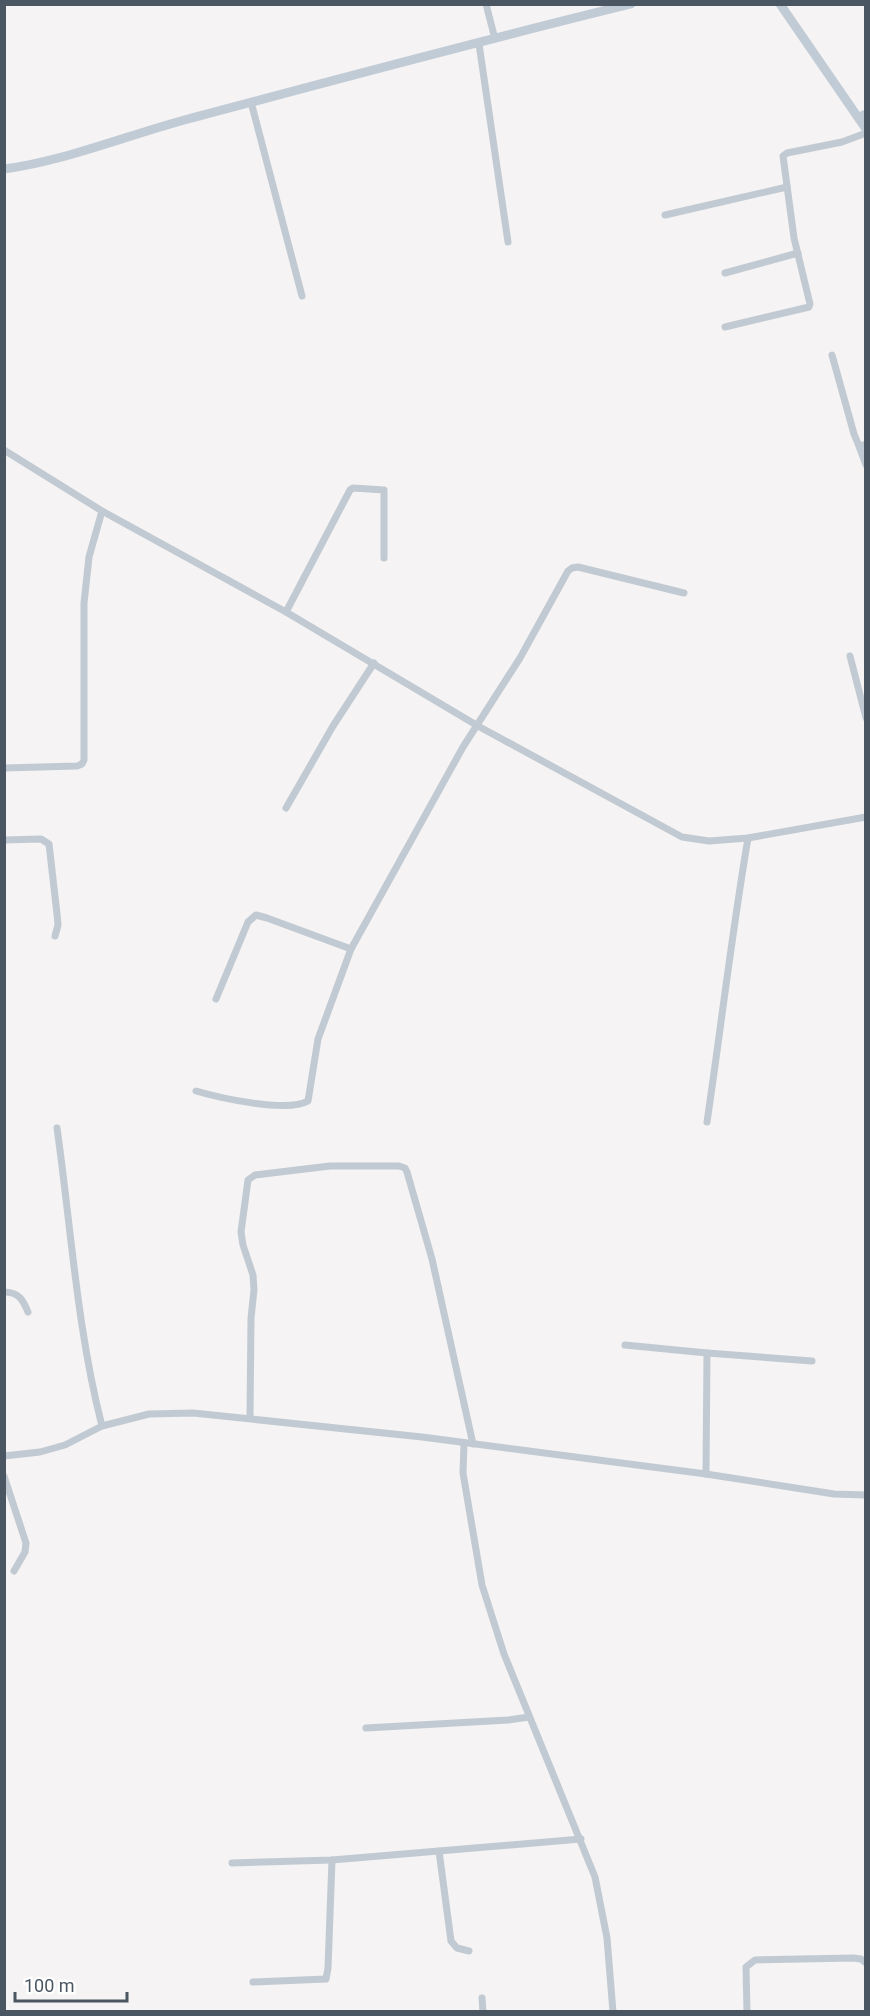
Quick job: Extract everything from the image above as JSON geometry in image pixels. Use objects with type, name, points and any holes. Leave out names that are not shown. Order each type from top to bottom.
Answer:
[{"type":"main road","points":[[4,169],[37,164],[251,102],[631,4]]},
{"type":"main road","points":[[780,4],[861,115],[866,131]]},
{"type":"street","points":[[486,4],[495,39]]},
{"type":"street","points":[[478,44],[508,242]]},
{"type":"street","points":[[251,102],[302,296]]},
{"type":"street","points":[[725,327],[809,307],[783,160],[785,154],[842,142],[866,131]]},
{"type":"street","points":[[665,215],[787,187]]},
{"type":"street","points":[[724,273],[798,254]]},
{"type":"street","points":[[832,355],[862,445],[866,465]]},
{"type":"street","points":[[4,450],[102,511],[286,612],[478,726],[682,837],[709,841],[748,838],[866,817]]},
{"type":"street","points":[[286,612],[353,488],[384,490],[384,558]]},
{"type":"street","points":[[4,768],[77,766],[84,760],[84,603],[89,557],[102,511]]},
{"type":"street","points":[[196,1091],[218,1097],[277,1105],[296,1105],[308,1101],[318,1039],[351,949],[463,747],[520,658],[568,571],[578,567],[684,593]]},
{"type":"street","points":[[850,656],[866,718]]},
{"type":"street","points":[[286,808],[333,726],[374,663]]},
{"type":"street","points":[[707,1122],[734,916],[748,838]]},
{"type":"street","points":[[4,840],[41,839],[49,844],[58,925],[55,936]]},
{"type":"street","points":[[216,999],[248,921],[256,915],[351,949]]},
{"type":"street","points":[[57,1128],[84,1334],[93,1390],[102,1426]]},
{"type":"street","points":[[250,1418],[251,1324],[254,1302],[253,1282],[241,1232],[248,1180],[255,1175],[330,1166],[399,1166],[405,1168],[429,1248],[473,1444]]},
{"type":"street","points":[[4,1292],[20,1296],[28,1312]]},
{"type":"street","points":[[625,1345],[812,1361]]},
{"type":"street","points":[[706,1474],[707,1353]]},
{"type":"street","points":[[4,1456],[40,1452],[64,1444],[102,1426],[149,1414],[193,1413],[473,1444],[706,1474],[834,1494],[866,1495]]},
{"type":"street","points":[[464,1443],[465,1493],[482,1585],[504,1654],[595,1877],[609,1956],[613,2012]]},
{"type":"street","points":[[4,1476],[26,1543],[25,1552],[14,1570]]},
{"type":"street","points":[[366,1728],[529,1717]]},
{"type":"street","points":[[232,1863],[332,1860],[581,1839]]},
{"type":"street","points":[[439,1851],[451,1941],[457,1948],[469,1952]]},
{"type":"street","points":[[253,1982],[326,1978],[328,1975],[332,1860]]},
{"type":"street","points":[[747,2012],[746,1967],[754,1960],[853,1958],[861,1959],[866,1963]]},
{"type":"street","points":[[482,1998],[483,2012]]}]
